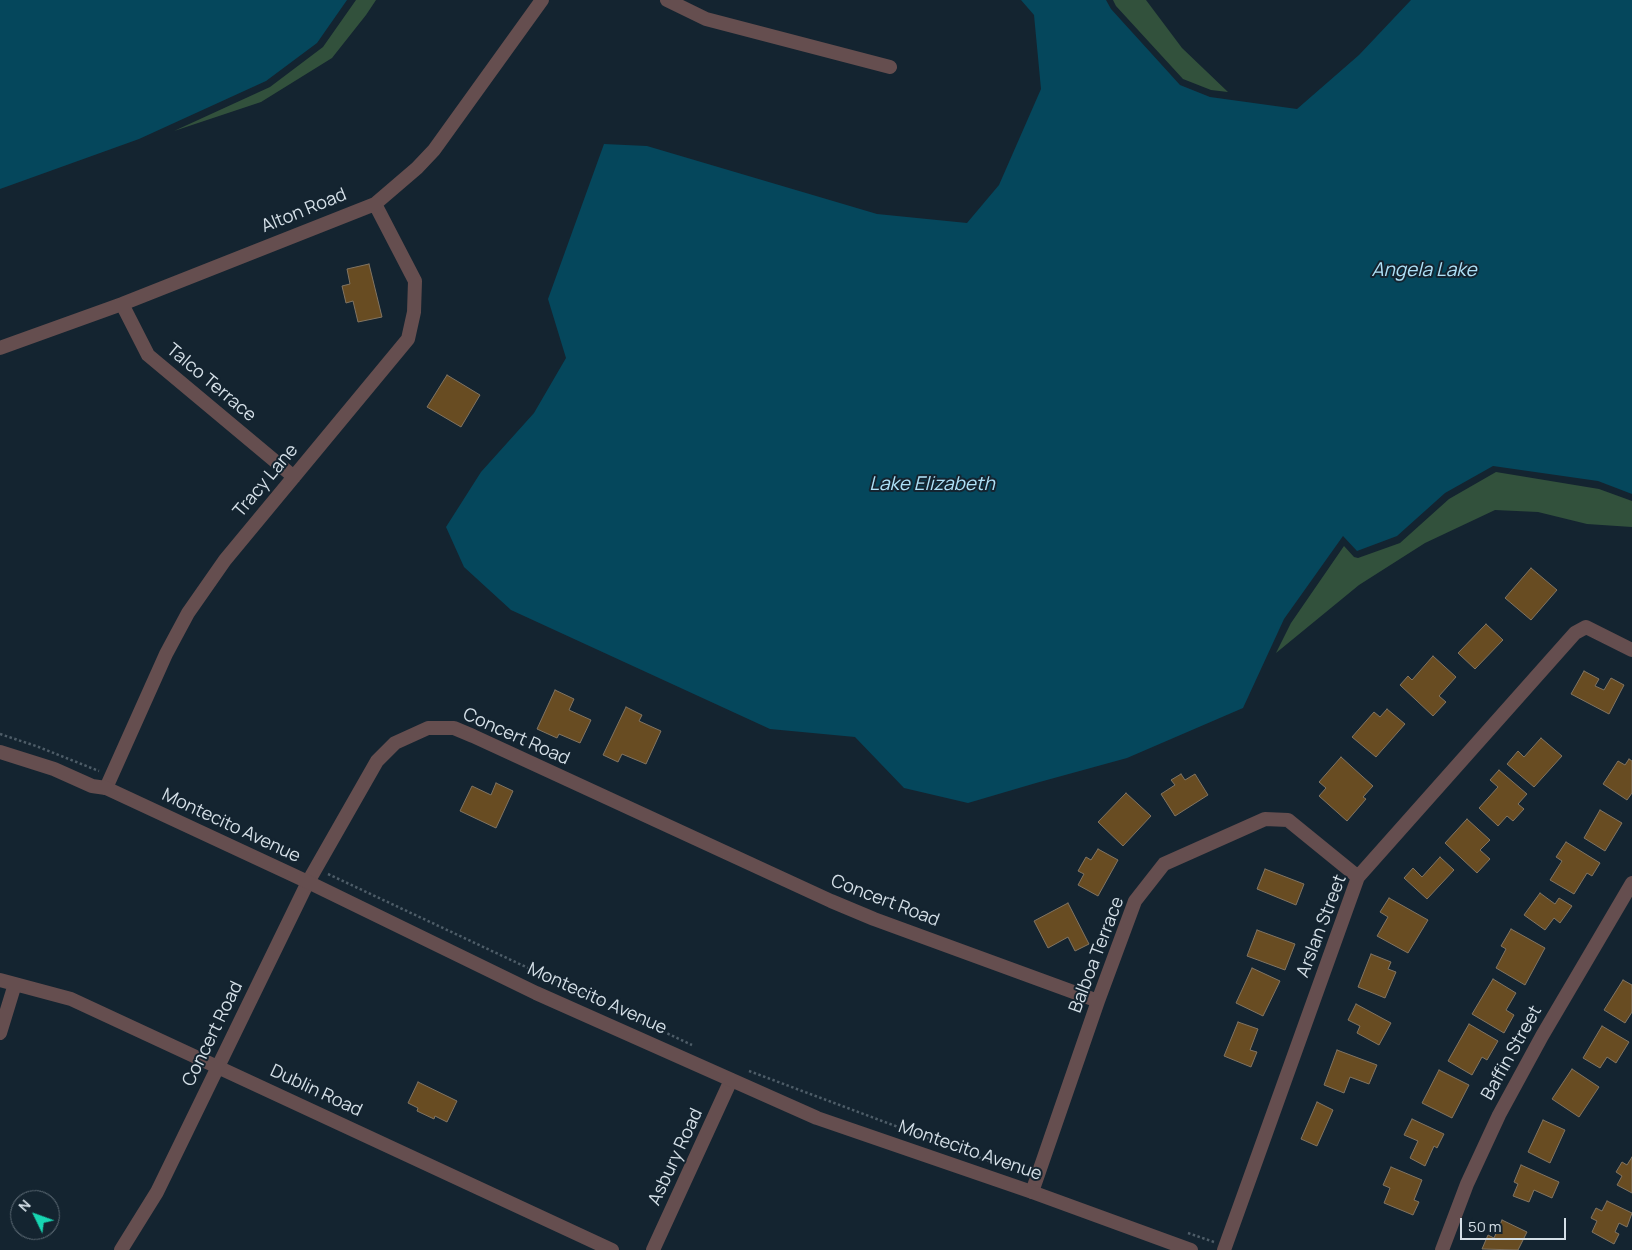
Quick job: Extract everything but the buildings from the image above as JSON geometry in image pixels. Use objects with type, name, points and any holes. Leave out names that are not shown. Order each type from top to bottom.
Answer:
[{"type":"street","name":"Alton Road","points":[[0,348],[122,304],[374,204],[417,168],[434,150],[542,0]]},
{"type":"street","points":[[667,0],[706,19],[890,67]]},
{"type":"street","name":"Tracy Lane","points":[[106,788],[162,663],[188,613],[225,560],[408,339],[414,312],[415,281],[374,204]]},
{"type":"street","name":"Talco Terrace","points":[[122,304],[148,355],[294,477]]},
{"type":"street","name":"Arslan Street","points":[[1224,1250],[1358,878],[1575,633],[1586,627],[1632,650]]},
{"type":"street","name":"Concert Road","points":[[121,1250],[157,1192],[308,882],[377,761],[395,744],[428,728],[454,728],[831,901],[874,919],[1098,1001]]},
{"type":"street","name":"Montecito Avenue","points":[[0,752],[54,769],[92,786],[106,788],[308,882],[536,993],[817,1118],[1032,1192],[1191,1250]]},
{"type":"street","name":"Balboa Terrace","points":[[1032,1192],[1098,1001],[1135,901],[1164,864],[1265,819],[1288,820],[1358,878]]},
{"type":"street","name":"Baffin Street","points":[[1442,1250],[1467,1184],[1499,1115],[1547,1028],[1632,883]]},
{"type":"street","name":"Dublin Road","points":[[0,980],[71,999],[612,1250]]},
{"type":"street","points":[[0,1033],[15,984]]},
{"type":"street","name":"Asbury Road","points":[[653,1250],[731,1080]]},
{"type":"path","points":[[0,734],[100,771]]},
{"type":"path","points":[[324,873],[699,1049]]},
{"type":"path","points":[[747,1070],[884,1123],[1001,1165]]},
{"type":"green space","points":[[356,0],[376,0],[332,58],[261,102],[174,131],[270,87],[323,47]]},
{"type":"green space","points":[[1113,0],[1146,0],[1182,48],[1228,92],[1211,90],[1183,79],[1116,6]]},
{"type":"green space","points":[[1496,472],[1599,489],[1632,501],[1632,527],[1587,524],[1538,512],[1495,510],[1425,543],[1359,585],[1276,653],[1291,623],[1344,546],[1354,557],[1358,558],[1400,543],[1449,499]]},
{"type":"water","points":[[0,0],[347,0],[317,43],[266,81],[139,139],[0,189]]},
{"type":"water","name":"Lake Elizabeth","points":[[1021,0],[1106,0],[1111,9],[1180,85],[1210,97],[1297,109],[1359,55],[1411,0],[1632,0],[1632,494],[1598,481],[1493,466],[1445,493],[1397,536],[1357,551],[1343,536],[1284,619],[1243,708],[1127,758],[968,803],[904,788],[855,737],[770,729],[511,610],[464,567],[446,527],[481,472],[534,413],[566,358],[548,299],[604,144],[647,146],[877,214],[967,223],[999,185],[1041,89],[1034,15]]},
{"type":"water label","name":"Angela Lake","points":[[1424,271]]}]
